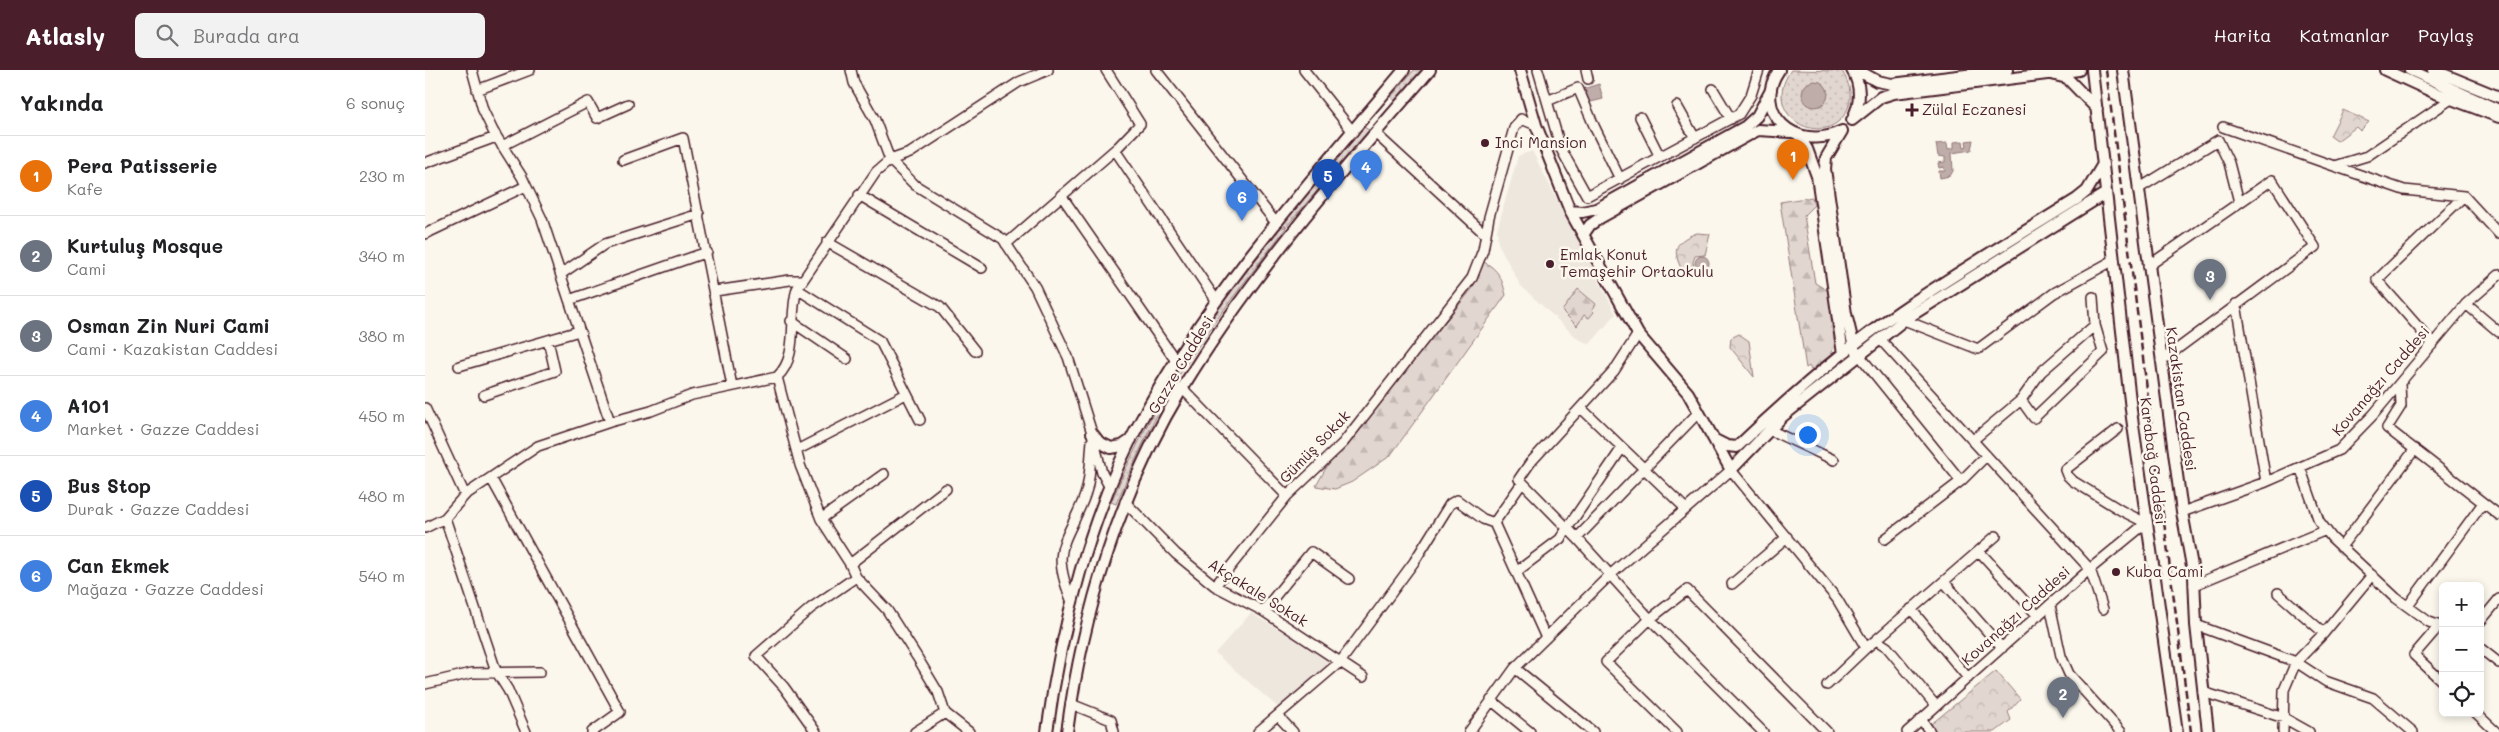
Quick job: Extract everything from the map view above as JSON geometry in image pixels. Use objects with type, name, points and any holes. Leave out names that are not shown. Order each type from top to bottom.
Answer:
[{"type":"main road","name":"Gazze Caddesi","points":[[1047,732],[1054,678],[1072,602],[1089,544],[1131,439],[1176,361],[1216,300],[1275,222],[1404,70]]},
{"type":"main road","name":"Gazze Caddesi","points":[[1067,732],[1086,626],[1125,502],[1182,388],[1230,314],[1287,237],[1430,70]]},
{"type":"main road","points":[[1520,70],[1536,125],[1570,211],[1638,334],[1688,393],[1731,470],[1783,416],[1904,320],[2106,192]]},
{"type":"main road","points":[[1570,211],[1582,212],[1596,209],[1746,126],[1757,116],[1779,70]]},
{"type":"main road","points":[[1852,70],[1860,92],[1859,106],[1852,120]]},
{"type":"main road","points":[[1857,70],[1877,81],[1892,84],[2007,70]]},
{"type":"main road","points":[[1854,346],[1846,314],[1825,168],[1826,158],[1842,131],[1852,120],[1881,97],[1894,93],[2020,74],[2052,74],[2079,70]]},
{"type":"main road","name":"Karabağ Caddesi","points":[[2092,70],[2146,523],[2177,732]]},
{"type":"main road","name":"Kazakistan Caddesi","points":[[2123,70],[2181,512],[2194,585],[2196,625],[2208,732]]},
{"type":"main road","points":[[2385,70],[2451,99],[2499,117]]},
{"type":"main road","points":[[2410,70],[2499,110]]},
{"type":"main road","points":[[2433,70],[2499,98]]},
{"type":"main road","points":[[2451,70],[2480,89]]},
{"type":"main road","points":[[2052,74],[2067,78],[2097,109]]},
{"type":"main road","points":[[1771,90],[1772,104],[1777,118],[1795,134],[1807,149],[1817,176],[1843,354]]},
{"type":"main road","points":[[1583,235],[1590,225],[1600,218],[1758,130],[1821,138],[1842,131]]},
{"type":"main road","points":[[1737,447],[1775,410],[1843,354],[1900,311],[2077,199],[2095,180],[2104,163]]},
{"type":"main road","points":[[1092,433],[1099,442],[1111,448],[1122,446],[1131,439]]},
{"type":"main road","points":[[1714,439],[1727,446],[1737,447],[1745,456]]},
{"type":"street","points":[[472,70],[483,110],[526,186],[542,219],[610,422]]},
{"type":"street","points":[[477,90],[530,70]]},
{"type":"street","points":[[851,70],[854,83],[875,120],[890,160],[915,185],[1003,239],[1035,287],[1068,357],[1092,433],[1102,473],[1110,488]]},
{"type":"street","points":[[425,528],[445,518],[465,495],[538,446],[610,422],[651,411],[692,395],[777,377],[789,361],[792,304],[801,280],[876,172],[890,160],[910,153],[1019,82],[1048,70]]},
{"type":"street","points":[[1006,244],[1115,150],[1140,124],[1106,70]]},
{"type":"street","points":[[1157,70],[1275,222]]},
{"type":"street","points":[[1304,70],[1353,132]]},
{"type":"street","points":[[1539,70],[1561,149],[1587,196],[1739,114],[1751,95],[1759,70]]},
{"type":"street","points":[[1547,101],[1578,88],[1620,179]]},
{"type":"street","points":[[1713,89],[1731,119]]},
{"type":"street","points":[[2334,166],[2367,156],[2451,99]]},
{"type":"street","points":[[502,146],[588,102],[597,118],[628,104]]},
{"type":"street","points":[[1677,106],[1695,138]]},
{"type":"street","points":[[1640,117],[1660,157]]},
{"type":"street","name":"Gümüş Sokak","points":[[1215,586],[1287,496],[1343,443],[1435,328],[1472,278],[1479,264],[1489,217],[1514,128],[1521,119],[1536,125]]},
{"type":"street","points":[[2223,127],[2404,190],[2464,196],[2499,234]]},
{"type":"street","points":[[1375,133],[1486,235]]},
{"type":"street","points":[[425,163],[497,137]]},
{"type":"street","points":[[623,160],[683,138],[733,386]]},
{"type":"street","points":[[2138,189],[2218,140],[2229,163],[2239,202]]},
{"type":"street","points":[[1115,150],[1216,300]]},
{"type":"street","points":[[2148,266],[2272,180],[2315,247],[2161,361]]},
{"type":"street","points":[[425,234],[526,186]]},
{"type":"street","points":[[859,195],[982,268]]},
{"type":"street","points":[[1061,195],[1176,361]]},
{"type":"street","points":[[2433,344],[2377,280],[2464,196]]},
{"type":"street","points":[[561,274],[605,244],[699,214]]},
{"type":"street","points":[[827,242],[940,307],[975,351]]},
{"type":"street","points":[[569,300],[707,252]]},
{"type":"street","points":[[1904,320],[1978,349],[2053,293],[2114,260]]},
{"type":"street","name":"Kovanağzı Caddesi","points":[[2181,512],[2266,482],[2339,450],[2373,415],[2466,304],[2499,275]]},
{"type":"street","points":[[715,291],[801,280]]},
{"type":"street","points":[[797,289],[880,341],[920,420]]},
{"type":"street","points":[[2021,400],[2034,418],[2103,352],[2095,325],[2093,297]]},
{"type":"street","points":[[2236,304],[2266,482]]},
{"type":"street","points":[[2466,304],[2499,332]]},
{"type":"street","points":[[791,321],[847,360]]},
{"type":"street","points":[[1973,440],[2021,400],[2041,372],[2095,325]]},
{"type":"street","points":[[459,366],[579,331]]},
{"type":"street","points":[[1638,334],[1614,371],[1530,463],[1519,479],[1577,538],[1650,619],[1763,732]]},
{"type":"street","points":[[1880,339],[2090,569],[2103,609]]},
{"type":"street","points":[[484,395],[555,371],[548,340]]},
{"type":"street","points":[[1854,346],[1859,357],[1961,481]]},
{"type":"street","points":[[777,377],[797,450],[821,519],[850,564],[856,577],[887,610],[938,692],[945,713],[969,732]]},
{"type":"street","points":[[2400,383],[2401,406],[2387,428],[2499,515]]},
{"type":"street","points":[[1182,388],[1287,496]]},
{"type":"street","points":[[797,450],[907,394]]},
{"type":"street","points":[[425,408],[465,495]]},
{"type":"street","points":[[1581,408],[1685,508]]},
{"type":"street","points":[[1577,538],[1699,412]]},
{"type":"street","points":[[2118,429],[2065,470],[2067,476],[2073,481],[2122,511],[2146,523]]},
{"type":"street","points":[[1771,430],[1834,460]]},
{"type":"street","points":[[1072,602],[1062,576],[1060,559],[1064,539],[1085,497],[1089,479],[1092,433]]},
{"type":"street","points":[[1517,572],[1560,539],[1622,448]]},
{"type":"street","points":[[2341,547],[2415,449]]},
{"type":"street","points":[[1885,539],[1961,481],[1986,456]]},
{"type":"street","points":[[2300,467],[2319,522],[2325,530],[2372,576],[2407,606],[2439,625]]},
{"type":"street","points":[[1469,732],[1515,668],[1610,574],[1731,470],[1837,598],[1867,648]]},
{"type":"street","points":[[821,519],[885,474]]},
{"type":"street","points":[[491,478],[620,712],[591,732]]},
{"type":"street","points":[[1494,522],[1522,483]]},
{"type":"street","points":[[850,564],[946,489]]},
{"type":"street","points":[[1258,732],[1341,662],[1414,562],[1449,504],[1457,500],[1483,519],[1494,522]]},
{"type":"street","name":"Akçakale Sokak","points":[[1125,502],[1176,554],[1215,586],[1263,612],[1363,677]]},
{"type":"street","points":[[2407,606],[2483,503]]},
{"type":"street","points":[[445,518],[496,671],[508,690],[526,732]]},
{"type":"street","points":[[1494,522],[1546,638]]},
{"type":"street","name":"Kovanağzı Caddesi","points":[[1907,732],[2090,569],[2146,523]]},
{"type":"street","points":[[2194,585],[2325,530]]},
{"type":"street","points":[[1827,685],[1996,536]]},
{"type":"street","points":[[1733,584],[1787,537]]},
{"type":"street","points":[[1979,551],[2037,616]]},
{"type":"street","points":[[1263,612],[1311,552],[1349,579]]},
{"type":"street","points":[[2283,732],[2284,690],[2296,662],[2325,633],[2372,576]]},
{"type":"street","points":[[817,732],[784,687],[756,656],[811,608],[856,577]]},
{"type":"street","points":[[1944,582],[2002,648]]},
{"type":"street","points":[[1677,732],[1607,662],[1650,619],[1687,590],[1827,732]]},
{"type":"street","points":[[2278,593],[2325,633]]},
{"type":"street","points":[[2484,617],[2499,599]]},
{"type":"street","points":[[2050,606],[2061,656],[2069,674],[2121,732]]},
{"type":"street","points":[[1911,609],[1968,678]]},
{"type":"street","points":[[2196,625],[2296,662],[2325,681],[2373,698],[2413,732]]},
{"type":"street","points":[[2439,678],[2414,655],[2440,627]]},
{"type":"street","points":[[1876,640],[1887,647],[1937,706]]},
{"type":"street","points":[[2484,651],[2499,663]]},
{"type":"street","points":[[1515,668],[1593,732]]},
{"type":"street","points":[[425,684],[472,673],[496,671],[540,672]]},
{"type":"street","points":[[2203,692],[2284,718],[2309,732]]},
{"type":"street","points":[[1491,700],[1530,732]]},
{"type":"street","points":[[1071,704],[1111,720],[1113,732]]},
{"type":"street","points":[[915,732],[945,713]]},
{"type":"street","points":[[1278,716],[1293,732]]},
{"type":"street","points":[[2481,717],[2496,732]]},
{"type":"street","points":[[1921,719],[1930,732]]},
{"type":"shaded area","points":[[1815,81],[1824,85],[1828,94],[1824,103],[1815,107],[1806,103],[1802,94],[1806,85]]},
{"type":"shaded area","points":[[1599,84],[1603,99],[1587,103],[1583,89]]},
{"type":"shaded area","points":[[1973,140],[1971,150],[1952,153],[1953,171],[1950,176],[1940,178],[1939,171],[1945,171],[1944,167],[1939,168],[1938,163],[1945,162],[1945,157],[1938,156],[1936,144],[1947,143],[1948,149],[1954,148],[1954,142],[1963,141],[1964,147],[1967,146],[1966,141]]},
{"type":"shaded area","name":"Emlak Konut Temaşehir Ortaokulu","points":[[1532,151],[1616,314],[1590,344],[1578,339],[1520,285],[1498,243],[1497,230],[1518,156]]},
{"type":"shaded area","points":[[1702,256],[1707,258],[1709,263],[1707,268],[1702,270],[1697,268],[1695,263],[1697,258]]},
{"type":"shaded area","points":[[1251,613],[1327,658],[1329,665],[1280,709],[1215,653]]},
{"type":"green space","points":[[1414,70],[1421,70],[1394,101],[1391,97]]},
{"type":"green space","points":[[1791,70],[1842,71],[1848,84],[1850,98],[1848,108],[1839,121],[1826,128],[1813,128],[1800,124],[1789,115],[1783,103],[1783,87]]},
{"type":"green space","points":[[2343,110],[2369,122],[2360,131],[2356,127],[2337,141],[2330,136]]},
{"type":"green space","points":[[1364,127],[1369,130],[1286,227],[1283,224]]},
{"type":"green space","points":[[1812,197],[1814,205],[1804,215],[1815,283],[1828,291],[1835,344],[1830,356],[1811,370],[1809,366],[1806,368],[1780,202]]},
{"type":"green space","points":[[1282,226],[1286,228],[1218,318],[1180,374],[1138,454],[1116,504],[1111,502],[1153,413],[1190,349],[1223,302]]},
{"type":"green space","points":[[1697,233],[1710,234],[1705,255],[1695,256],[1694,268],[1684,274],[1676,254],[1677,249],[1682,240]]},
{"type":"green space","points":[[1484,262],[1493,268],[1499,276],[1506,295],[1390,456],[1352,482],[1335,489],[1316,486],[1326,468],[1472,289]]},
{"type":"green space","points":[[1578,289],[1596,304],[1592,310],[1594,312],[1589,318],[1584,315],[1577,326],[1562,311]]},
{"type":"green space","points":[[1739,334],[1749,341],[1754,377],[1730,347],[1731,338]]},
{"type":"green space","points":[[1996,671],[2020,699],[2008,712],[2011,720],[1995,732],[1936,732],[1930,725]]},
{"type":"railway","points":[[2106,70],[2191,732]]},
{"type":"place","name":"Zülal Eczanesi","points":[[1912,110]]},
{"type":"place","name":"Inci Mansion","points":[[1485,143]]},
{"type":"place","name":"Pera Patisserie","points":[[1793,180]]},
{"type":"place","name":"A101","points":[[1366,191]]},
{"type":"place","name":"Bus Stop","points":[[1328,200]]},
{"type":"place","name":"Can Ekmek","points":[[1242,221]]},
{"type":"place","name":"Emlak Konut Temaşehir Ortaokulu","points":[[1550,264]]},
{"type":"place","name":"Osman Zin Nuri Cami","points":[[2210,300]]},
{"type":"place","name":"Kuba Cami","points":[[2116,572]]},
{"type":"place","name":"Kurtuluş Mosque","points":[[2063,718]]}]
